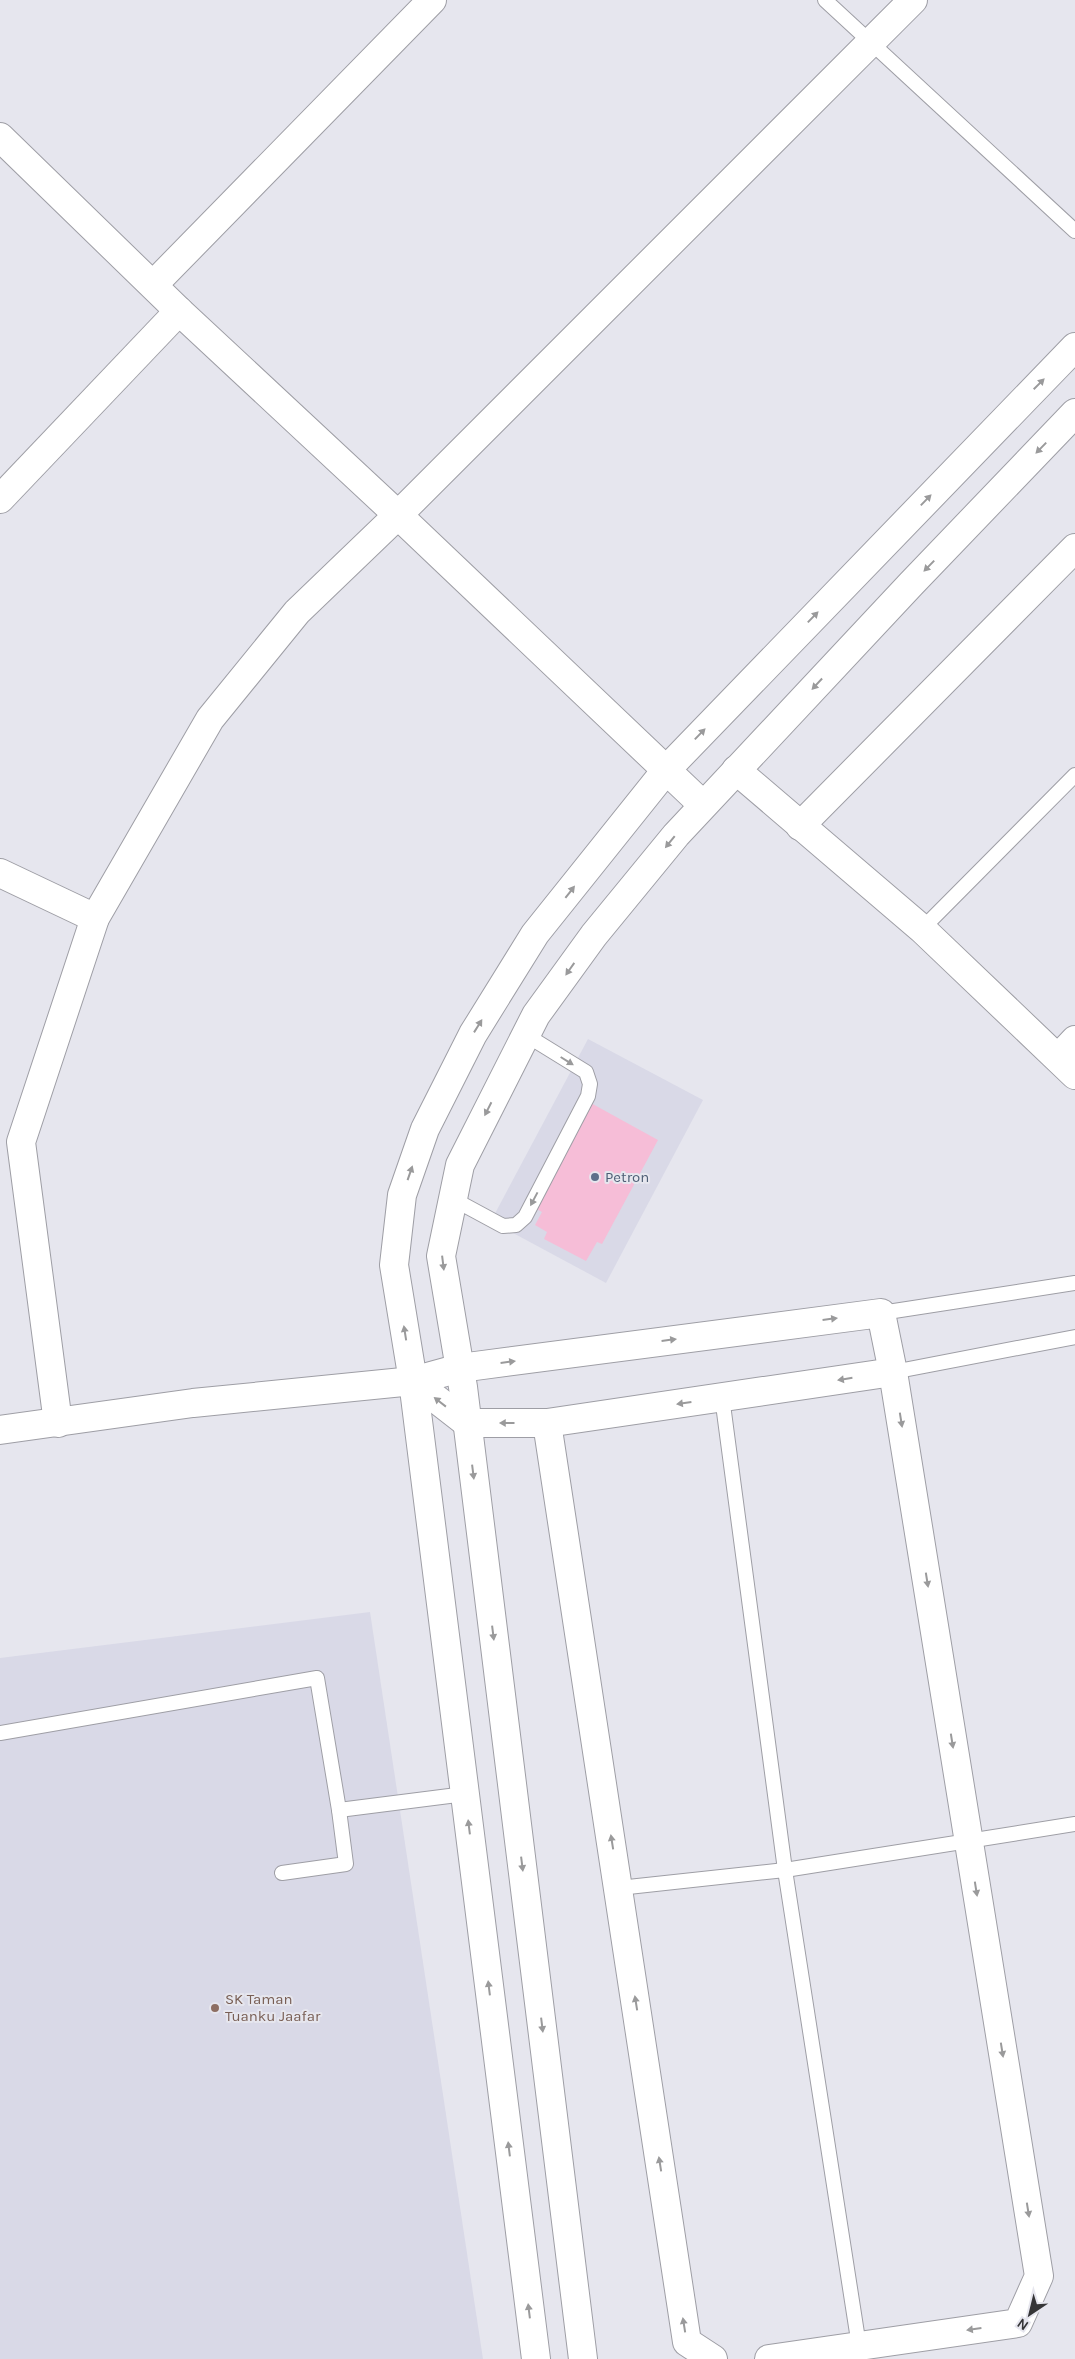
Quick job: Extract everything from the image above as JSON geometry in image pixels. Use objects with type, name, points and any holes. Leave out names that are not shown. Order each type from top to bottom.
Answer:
[{"type":"street","points":[[154,284],[432,0]]},
{"type":"street","points":[[58,1423],[21,1142],[95,918],[210,719],[298,612],[398,515],[913,0]]},
{"type":"street","points":[[0,137],[154,284],[179,312],[398,515],[703,806]]},
{"type":"street","points":[[0,499],[179,312]]},
{"type":"street","points":[[536,2359],[413,1381],[394,1265],[402,1195],[426,1129],[473,1034],[536,934],[666,769],[1075,347]]},
{"type":"street","points":[[583,2359],[460,1368],[441,1256],[460,1165],[536,1015],[594,935],[676,835],[1075,413]]},
{"type":"street","points":[[800,826],[1075,548]]},
{"type":"street","points":[[736,770],[1069,1057]]},
{"type":"street","points":[[0,874],[95,918]]},
{"type":"street","points":[[0,1430],[193,1403],[413,1381],[460,1368],[882,1312],[1038,2276],[1018,2323],[769,2359]]},
{"type":"street","points":[[413,1381],[467,1423],[547,1423],[893,1372]]},
{"type":"street","points":[[547,1423],[687,2342],[713,2359]]},
{"type":"lane","points":[[824,0],[1075,231]]},
{"type":"lane","points":[[922,929],[1075,775]]},
{"type":"lane","points":[[453,1199],[504,1226],[516,1225],[525,1217],[588,1096],[590,1084],[586,1072],[526,1035]]},
{"type":"lane","points":[[882,1312],[1075,1283]]},
{"type":"lane","points":[[893,1372],[1075,1337]]},
{"type":"lane","points":[[722,1397],[785,1870],[859,2346]]},
{"type":"lane","points":[[0,1732],[316,1678],[339,1810],[346,1864],[282,1872]]},
{"type":"lane","points":[[339,1810],[465,1794]]},
{"type":"lane","points":[[619,1888],[785,1870],[1075,1824]]},
{"type":"shaded area","points":[[588,1039],[703,1100],[606,1283],[491,1221]]},
{"type":"shaded area","name":"SK Taman Tuanku Jaafar","points":[[370,1612],[483,2359],[0,2359],[0,1658]]},
{"type":"building","points":[[589,1102],[658,1140],[602,1244],[597,1242],[586,1261],[544,1239],[547,1232],[535,1225],[542,1212],[533,1207]]},
{"type":"place","name":"Petron","points":[[595,1177]]},
{"type":"place","name":"SK Taman Tuanku Jaafar","points":[[215,2008]]}]
